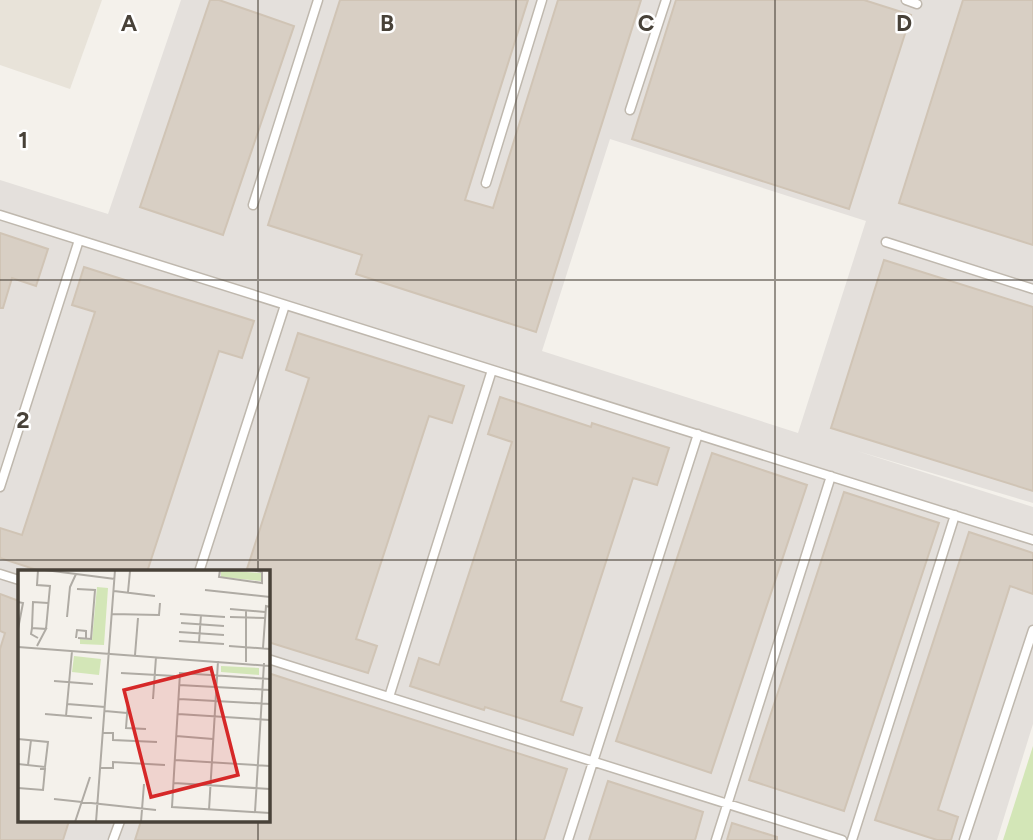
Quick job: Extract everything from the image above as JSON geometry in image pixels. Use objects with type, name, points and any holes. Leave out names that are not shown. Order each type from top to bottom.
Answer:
[{"type":"lane","points":[[253,205],[318,0]]},
{"type":"lane","points":[[486,183],[541,0]]},
{"type":"lane","points":[[630,110],[666,0]]},
{"type":"lane","points":[[906,0],[917,4]]},
{"type":"lane","points":[[0,215],[1033,540]]},
{"type":"lane","points":[[0,487],[79,240]]},
{"type":"lane","points":[[886,242],[1033,289]]},
{"type":"lane","points":[[200,570],[285,304]]},
{"type":"lane","points":[[389,697],[492,370]]},
{"type":"lane","points":[[568,840],[698,435]]},
{"type":"lane","points":[[716,840],[831,477]]},
{"type":"lane","points":[[852,840],[955,515]]},
{"type":"lane","points":[[0,574],[18,580]]},
{"type":"lane","points":[[964,840],[1033,630]]},
{"type":"lane","points":[[270,660],[842,840]]},
{"type":"lane","points":[[113,840],[120,822]]},
{"type":"shaded area","points":[[0,0],[102,0],[70,89],[0,65]]},
{"type":"shaded area","points":[[181,0],[1033,0],[1033,503],[857,451],[1033,507],[1033,724],[997,840],[0,840],[0,180],[108,214]],"holes":[[[610,139],[866,221],[798,433],[542,351]]]},
{"type":"green space","points":[[1033,746],[1033,840],[1003,840]]},
{"type":"building","points":[[210,0],[219,0],[294,26],[223,235],[140,207]]},
{"type":"building","points":[[340,0],[528,0],[465,200],[493,208],[558,0],[641,0],[536,332],[356,274],[362,255],[268,225]]},
{"type":"building","points":[[676,0],[864,0],[911,15],[849,209],[632,139]]},
{"type":"building","points":[[963,0],[1033,0],[1033,245],[899,203]]},
{"type":"building","points":[[0,233],[48,249],[36,286],[12,278],[3,308],[0,308]]},
{"type":"building","points":[[884,260],[1033,307],[1033,491],[831,428]]},
{"type":"building","points":[[84,267],[254,321],[242,358],[219,351],[148,570],[37,570],[0,558],[0,528],[22,535],[95,312],[72,305]]},
{"type":"building","points":[[298,333],[464,386],[452,423],[429,416],[356,639],[377,646],[368,673],[270,643],[270,570],[247,570],[309,378],[286,370]]},
{"type":"building","points":[[500,397],[591,427],[592,423],[669,448],[657,485],[633,478],[561,701],[582,708],[573,735],[410,686],[419,658],[439,665],[512,442],[488,434]]},
{"type":"building","points":[[712,453],[807,485],[711,773],[616,741]]},
{"type":"building","points":[[844,492],[939,523],[844,811],[749,780]]},
{"type":"building","points":[[969,532],[1033,553],[1033,594],[1010,586],[938,810],[958,817],[951,840],[937,840],[875,820]]},
{"type":"building","points":[[0,594],[18,601],[18,822],[69,822],[63,840],[0,840],[0,649],[5,633],[0,631]]},
{"type":"building","points":[[270,674],[567,769],[544,840],[135,840],[141,822],[270,822]]},
{"type":"building","points":[[608,781],[703,812],[695,840],[589,840]]},
{"type":"building","points":[[732,823],[777,837],[777,840],[727,840]]}]
